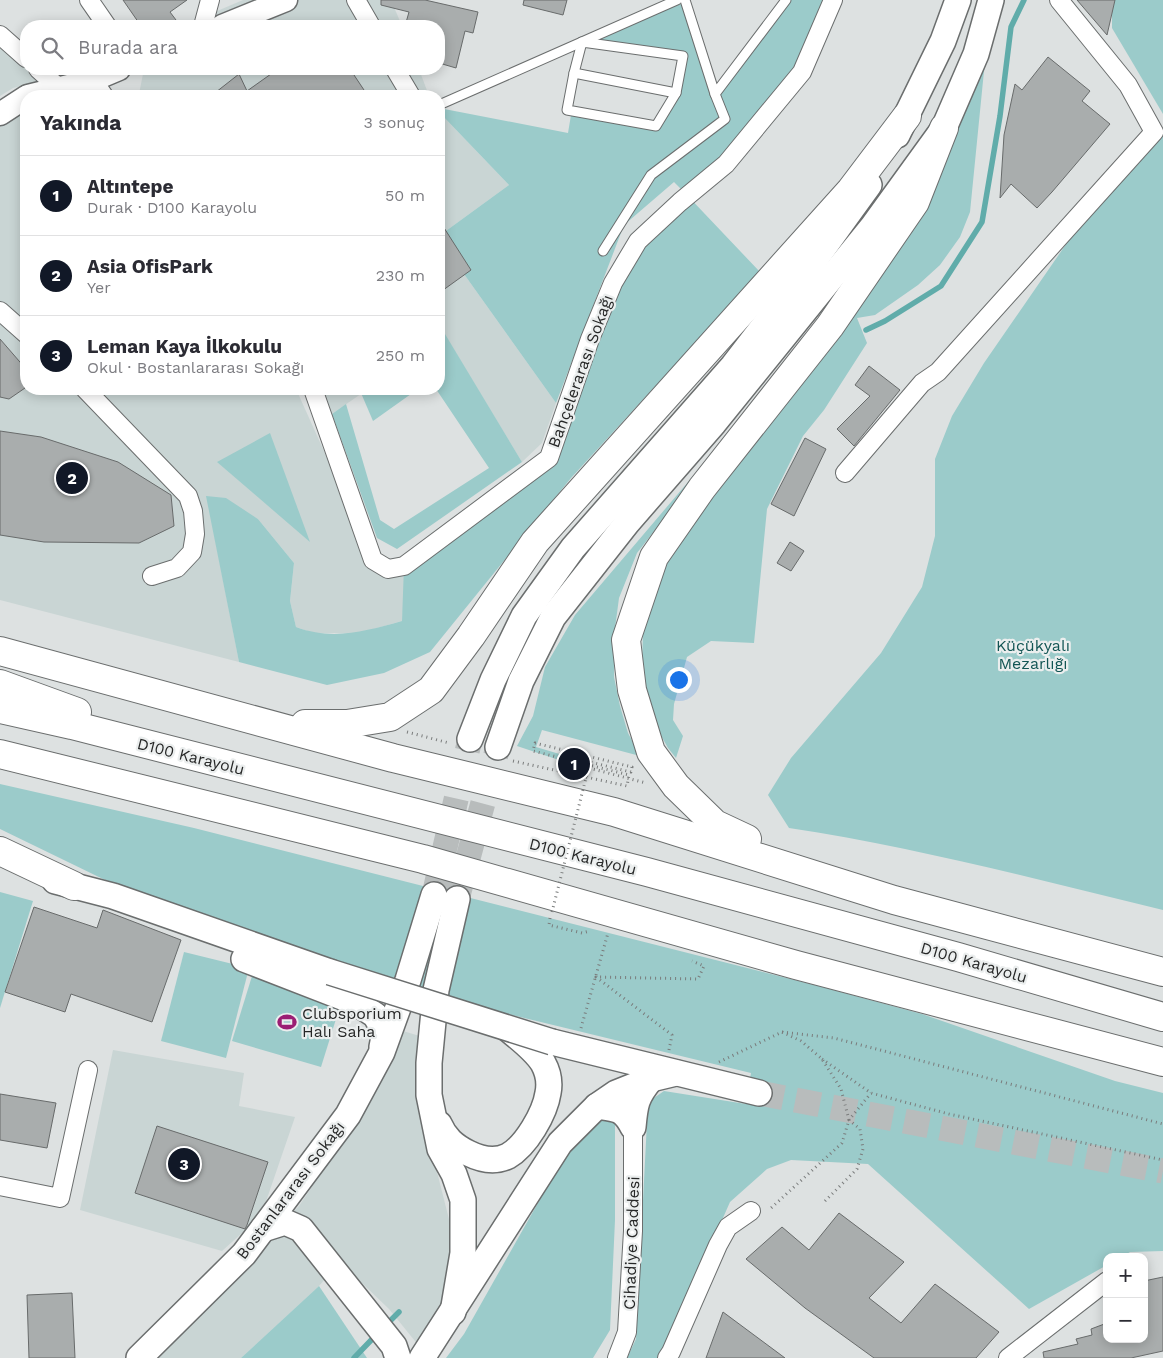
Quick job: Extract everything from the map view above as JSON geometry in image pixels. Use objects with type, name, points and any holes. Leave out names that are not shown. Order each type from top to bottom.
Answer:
[{"type":"highway","points":[[263,724],[347,724],[390,717],[431,690],[471,636],[534,542],[851,190],[907,116]]},
{"type":"highway","points":[[894,900],[787,858],[715,824],[682,792],[651,752],[632,690],[626,640],[654,557],[702,488],[830,326],[915,202],[944,128]]},
{"type":"highway","points":[[0,651],[263,724],[614,812],[894,900],[1163,972]]},
{"type":"highway","points":[[0,684],[210,761]]},
{"type":"highway","name":"D100 Karayolu","points":[[0,709],[72,725],[656,875],[958,957],[1163,1017]]},
{"type":"highway","points":[[0,754],[423,859],[796,965],[1163,1062]]},
{"type":"highway","points":[[0,851],[74,886]]},
{"type":"main road","points":[[470,740],[493,680],[524,616],[573,548],[733,366],[814,261],[872,181],[907,116],[943,41],[958,0]]},
{"type":"main road","points":[[498,747],[521,681],[552,617],[627,523],[714,423],[903,186],[944,128],[976,54],[991,0]]},
{"type":"main road","points":[[0,865],[113,896],[330,972],[508,1028],[548,1053],[670,1074],[759,1093]]},
{"type":"main road","name":"Bostanlararası Sokağı","points":[[139,1358],[244,1254],[348,1115],[382,1052],[408,980],[445,897],[429,1063],[429,1095]]},
{"type":"main road","points":[[167,915],[244,959],[355,1002],[375,1015],[385,1032],[382,1052]]},
{"type":"main road","points":[[429,1095],[440,1127],[450,1142],[480,1159],[498,1159],[509,1156],[534,1128],[548,1093],[548,1053]]},
{"type":"main road","points":[[422,1358],[560,1143],[597,1106],[616,1092],[670,1074]]},
{"type":"main road","points":[[633,1127],[635,1107],[640,1092],[670,1074]]},
{"type":"main road","points":[[429,1095],[440,1149],[454,1174],[463,1200],[463,1253],[453,1312]]},
{"type":"main road","points":[[597,1106],[619,1109],[627,1116],[633,1127]]},
{"type":"main road","points":[[263,1229],[285,1222],[301,1229],[396,1352]]},
{"type":"main road","points":[[164,1358],[170,1326]]},
{"type":"street","points":[[89,0],[103,20]]},
{"type":"street","points":[[205,20],[210,0]]},
{"type":"street","points":[[237,20],[286,0]]},
{"type":"street","points":[[356,0],[368,20]]},
{"type":"street","name":"Bahçelerarası Sokağı","points":[[315,395],[373,560],[388,569],[404,566],[549,458],[590,339],[613,283],[638,241],[680,202],[726,164],[802,72],[834,0]]},
{"type":"street","points":[[845,473],[922,383],[938,372],[1154,132],[1128,85],[1060,0]]},
{"type":"street","points":[[0,35],[20,53]]},
{"type":"street","points":[[45,75],[59,88]]},
{"type":"street","points":[[52,90],[59,88],[98,88],[112,75]]},
{"type":"street","points":[[399,75],[407,90]]},
{"type":"street","points":[[2,110],[20,101]]},
{"type":"street","points":[[0,311],[20,329]]},
{"type":"street","points":[[91,395],[188,496],[193,511],[195,534],[192,552],[177,568],[152,576]]},
{"type":"street","points":[[0,1186],[60,1198],[88,1070]]},
{"type":"street","name":"Cihadiye Caddesi","points":[[616,1358],[627,1332],[634,1232],[633,1127]]},
{"type":"street","points":[[667,1358],[672,1352],[728,1227],[751,1211]]},
{"type":"street","points":[[1008,1358],[1103,1284]]},
{"type":"lane","points":[[445,102],[677,0]]},
{"type":"lane","points":[[604,251],[651,175],[725,119],[715,94],[685,0]]},
{"type":"lane","points":[[715,94],[786,0]]},
{"type":"lane","points":[[582,42],[683,56],[676,94],[656,126],[567,110],[582,42]]},
{"type":"lane","points":[[574,73],[676,94]]},
{"type":"path","points":[[591,930],[582,933],[549,925],[589,768],[590,762],[631,772],[632,767],[535,743],[533,751],[579,762],[624,774]]},
{"type":"path","points":[[589,768],[646,783],[653,788]]},
{"type":"path","points":[[586,1013],[604,948]]},
{"type":"path","points":[[596,977],[698,979],[704,966],[687,958]]},
{"type":"path","points":[[596,977],[672,1036],[670,1074],[782,1032],[834,1038],[1163,1124]]},
{"type":"path","points":[[782,1032],[801,1041],[822,1059],[871,1093],[949,1114],[1163,1160]]},
{"type":"path","points":[[822,1059],[841,1088],[849,1120],[860,1129],[863,1149],[857,1169],[825,1201]]},
{"type":"path","points":[[770,1209],[842,1143],[849,1120],[871,1093]]},
{"type":"shaded area","points":[[243,0],[391,0],[399,20],[196,20]]},
{"type":"shaded area","points":[[0,41],[20,59],[20,75],[39,75],[45,80],[13,88],[0,96]]},
{"type":"shaded area","points":[[143,75],[421,75],[427,90],[140,90]]},
{"type":"shaded area","points":[[20,101],[20,395],[299,395],[373,560],[408,563],[402,621],[359,633],[313,633],[296,627],[290,601],[294,563],[258,519],[207,497],[239,662],[0,600],[0,114]]},
{"type":"shaded area","points":[[445,118],[509,185],[445,232]]},
{"type":"shaded area","points":[[445,247],[556,403],[542,443],[522,462],[445,335]]},
{"type":"shaded area","points":[[319,395],[359,395],[332,414]]},
{"type":"shaded area","points":[[403,1031],[423,1037],[435,1164],[453,1235],[442,1303],[419,1346],[389,1309],[340,1262],[319,1286],[241,1358],[152,1358],[299,1206],[361,1114]]},
{"type":"shaded area","points":[[113,1050],[244,1073],[239,1106],[295,1117],[261,1216],[222,1251],[80,1210]]},
{"type":"green space","points":[[786,0],[833,0],[802,72],[685,193],[674,182],[624,225],[556,403],[445,247],[445,232],[509,185],[445,118],[445,109],[568,133],[571,115],[656,126],[676,93],[682,57],[582,42],[681,4],[715,93]]},
{"type":"green space","points":[[1112,0],[1163,0],[1163,114],[1112,28]]},
{"type":"green space","points":[[994,31],[984,71],[970,212],[960,237],[940,265],[918,285],[875,315],[857,318],[867,343],[824,410],[803,436],[767,509],[754,643],[711,641],[687,657],[674,704],[673,720],[683,736],[676,758],[654,723],[642,668],[643,630],[657,578],[685,534],[776,408]]},
{"type":"green space","name":"Küçükyalı Mezarlığı","points":[[1163,133],[1163,910],[930,854],[789,828],[768,795],[791,758],[881,653],[922,587],[935,536],[935,459],[952,416],[984,363],[1071,237],[1153,147]]},
{"type":"green space","points":[[685,193],[760,272],[571,478],[430,652],[384,673],[327,685],[239,662],[206,496],[226,498],[258,519],[294,563],[290,601],[296,627],[310,631],[336,634],[362,631],[402,621],[404,566],[549,457],[638,241]]},
{"type":"green space","points":[[445,334],[522,462],[397,549],[377,538],[332,414],[346,404],[380,520],[394,529],[489,468],[440,395],[445,395]]},
{"type":"green space","points":[[362,395],[410,395],[373,421]]},
{"type":"green space","points":[[270,433],[310,542],[217,462]]},
{"type":"green space","points":[[711,455],[712,457],[637,553],[619,598],[615,628],[614,677],[628,733],[640,756],[542,730],[536,747],[573,758],[571,764],[517,746],[533,716],[545,667],[575,615]]},
{"type":"green space","points":[[0,784],[194,828],[822,987],[922,1014],[1115,1081],[1163,1093],[1163,1251],[1103,1253],[1103,1267],[1029,1309],[868,1164],[791,1160],[767,1169],[730,1202],[666,1347],[658,1358],[627,1358],[636,1339],[648,1102],[664,1091],[746,1104],[751,1073],[446,999],[240,931],[103,879],[0,829]]},
{"type":"green space","points":[[0,892],[33,901],[0,1008]]},
{"type":"green space","points":[[184,952],[249,968],[226,1058],[161,1041]]},
{"type":"green space","name":"Clubsporium Halı Saha","points":[[252,976],[341,1003],[321,1067],[232,1041]]},
{"type":"green space","points":[[597,1115],[615,1119],[615,1220],[610,1330],[593,1358],[446,1358],[464,1334],[565,1155]]},
{"type":"green space","points":[[319,1286],[367,1358],[241,1358]]},
{"type":"building","points":[[123,0],[187,0],[170,12],[176,20],[137,20]]},
{"type":"building","points":[[381,0],[425,0],[478,12],[473,33],[465,31],[456,68],[445,65],[445,20],[407,20],[409,12],[381,5]]},
{"type":"building","points":[[524,0],[567,0],[563,15],[523,5]]},
{"type":"building","points":[[1077,0],[1115,0],[1107,35]]},
{"type":"building","points":[[1048,57],[1090,91],[1082,101],[1110,124],[1037,208],[1011,184],[1000,198],[1004,135],[1015,84],[1022,90]]},
{"type":"building","points":[[238,75],[239,75],[247,90],[219,90]]},
{"type":"building","points":[[270,75],[354,75],[364,90],[248,90]]},
{"type":"building","points":[[445,229],[471,270],[445,289]]},
{"type":"building","points":[[0,339],[20,362],[20,391],[9,399],[0,397]]},
{"type":"building","points":[[869,366],[900,390],[854,446],[837,429],[870,396],[855,385]]},
{"type":"building","points":[[0,431],[41,437],[118,462],[171,495],[174,526],[139,543],[44,542],[0,535]]},
{"type":"building","points":[[805,438],[826,449],[794,516],[771,504]]},
{"type":"building","points":[[790,542],[804,551],[791,571],[777,563]]},
{"type":"building","points":[[34,907],[97,928],[103,910],[181,940],[152,1022],[71,994],[65,1012],[5,992]]},
{"type":"building","points":[[0,1094],[56,1103],[47,1148],[0,1140]]},
{"type":"building","points":[[157,1126],[268,1162],[245,1229],[135,1193]]},
{"type":"building","points":[[839,1213],[904,1262],[869,1298],[901,1323],[935,1284],[999,1332],[976,1358],[874,1358],[805,1308],[746,1259],[782,1227],[809,1250]]},
{"type":"building","points":[[1163,1277],[1163,1351],[1131,1358],[1044,1358],[1043,1352],[1078,1344],[1076,1339],[1092,1335],[1091,1329],[1103,1324],[1103,1343],[1148,1343],[1148,1280]]},
{"type":"building","points":[[72,1293],[75,1358],[29,1358],[27,1295]]},
{"type":"building","points":[[723,1312],[785,1358],[706,1358]]},
{"type":"waterway","points":[[866,330],[885,321],[941,286],[982,222],[1000,116],[1011,27],[1024,0]]},
{"type":"waterway","points":[[386,1325],[399,1312]]},
{"type":"waterway","points":[[354,1358],[378,1333]]},
{"type":"tunnel","points":[[434,895],[470,739]]},
{"type":"tunnel","points":[[457,899],[498,747]]},
{"type":"tunnel","points":[[759,1093],[1163,1171]]},
{"type":"place","name":"Asia OfisPark","points":[[72,478]]},
{"type":"place","name":"Altıntepe","points":[[574,764]]},
{"type":"place","name":"Clubsporium Halı Saha","points":[[287,1022]]},
{"type":"place","name":"Leman Kaya İlkokulu","points":[[184,1164]]}]
